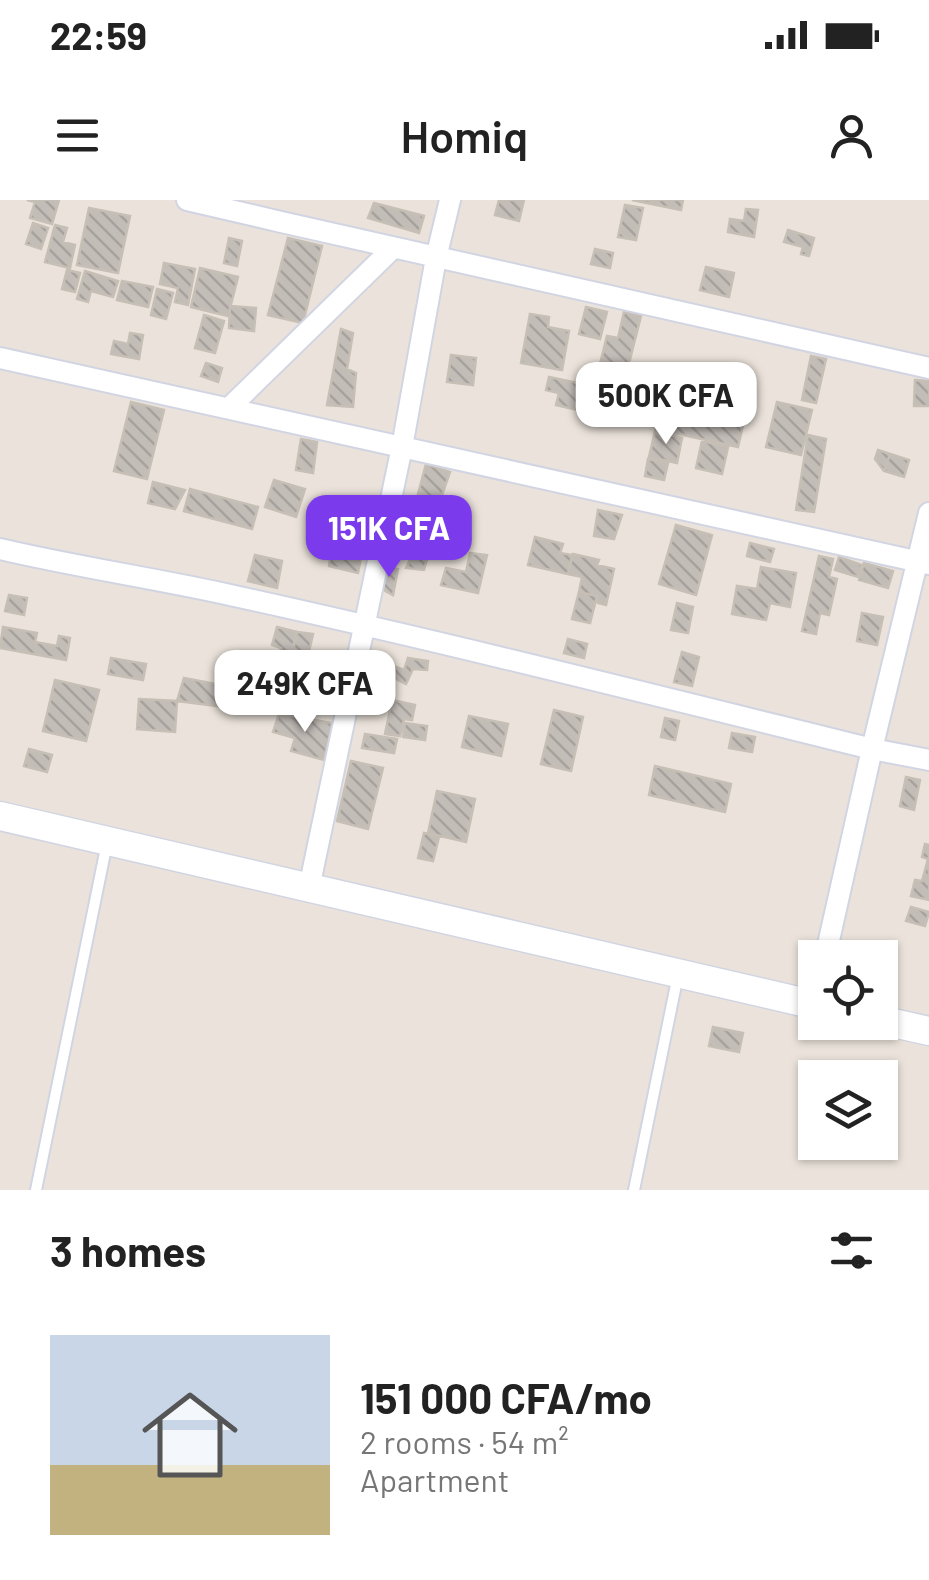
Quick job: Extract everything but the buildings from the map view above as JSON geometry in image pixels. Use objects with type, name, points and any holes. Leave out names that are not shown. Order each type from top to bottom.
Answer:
[{"type":"street","points":[[187,200],[929,368]]},
{"type":"street","points":[[309,888],[450,200]]},
{"type":"street","points":[[229,408],[393,248]]},
{"type":"street","points":[[0,358],[923,563]]},
{"type":"street","points":[[829,940],[872,748],[923,563],[929,512]]},
{"type":"street","points":[[0,550],[364,624],[929,760]]},
{"type":"street","points":[[0,816],[798,1000]]},
{"type":"street","points":[[898,1024],[929,1031]]},
{"type":"lane","points":[[36,1190],[107,841]]},
{"type":"lane","points":[[634,1190],[678,973]]}]
